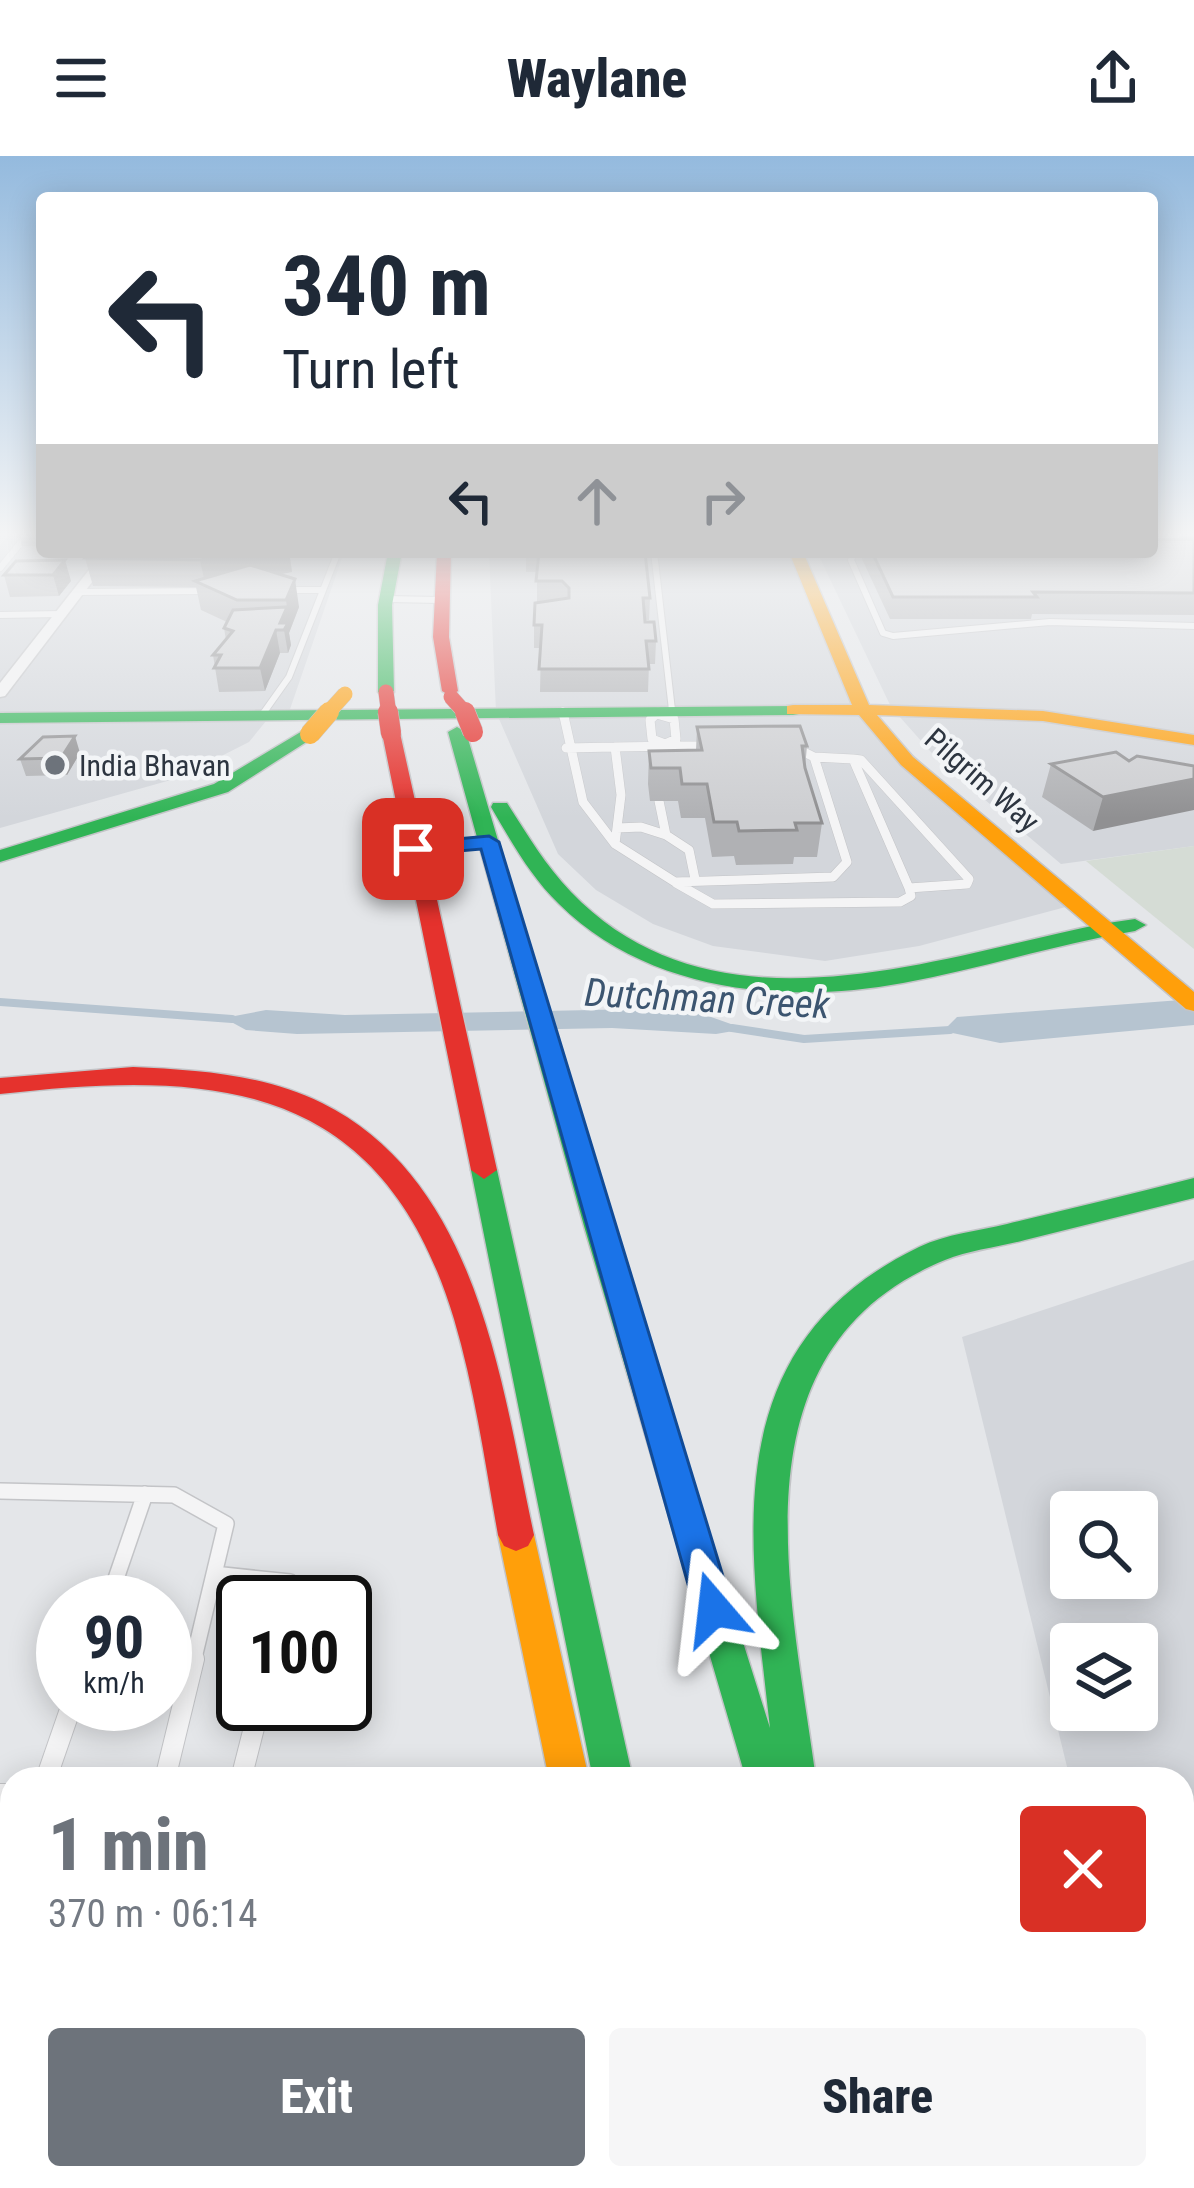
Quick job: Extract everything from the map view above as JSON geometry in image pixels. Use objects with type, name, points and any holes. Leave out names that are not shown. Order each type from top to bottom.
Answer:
[{"type":"main road","points":[[0,856],[221,788],[310,734],[345,694],[374,629]]},
{"type":"main road","points":[[386,629],[391,733],[413,849],[610,1767]]},
{"type":"main road","points":[[443,629],[450,694],[514,841],[549,888],[610,938],[696,973],[793,986],[856,984],[1135,925]]},
{"type":"main road","name":"Pilgrim Way","points":[[829,629],[862,708],[907,761],[1105,928],[1187,988]]},
{"type":"main road","name":"Pilgrim Way","points":[[854,629],[891,707],[938,760],[1135,925],[1187,988]]},
{"type":"main road","points":[[0,718],[891,707],[1052,713],[1194,740]]},
{"type":"main road","points":[[465,732],[489,842],[550,1058],[762,1767]]},
{"type":"main road","points":[[0,1086],[94,1072],[242,1080],[323,1109],[397,1169],[427,1217],[474,1337],[566,1767]]},
{"type":"main road","points":[[0,1102],[130,1072]]},
{"type":"main road","points":[[794,1767],[769,1597],[766,1508],[784,1406],[813,1345],[857,1299],[930,1254],[1194,1188]]},
{"type":"street","points":[[0,693],[50,629]]},
{"type":"lane","points":[[262,715],[289,677],[308,629]]},
{"type":"lane","points":[[659,629],[664,712]]},
{"type":"lane","points":[[881,629],[891,637],[925,637],[960,629]]},
{"type":"lane","points":[[562,712],[566,748],[594,826],[713,904],[900,902],[910,896],[852,757]]},
{"type":"lane","points":[[651,746],[654,765]]},
{"type":"lane","points":[[566,748],[792,746],[814,758],[861,760],[969,879],[967,884],[909,888]]},
{"type":"lane","points":[[615,747],[621,795],[615,844]]},
{"type":"lane","points":[[675,883],[833,877],[847,862],[814,758]]},
{"type":"lane","points":[[659,801],[666,835]]},
{"type":"lane","points":[[617,828],[640,827],[666,835],[688,850],[695,879]]},
{"type":"lane","points":[[413,849],[489,842]]},
{"type":"lane","points":[[833,877],[842,902]]},
{"type":"lane","points":[[0,1491],[174,1495],[226,1523],[168,1767]]},
{"type":"lane","points":[[117,1575],[145,1494]]},
{"type":"lane","points":[[214,1574],[224,1575]]},
{"type":"lane","points":[[50,1767],[63,1731]]},
{"type":"lane","points":[[244,1767],[253,1731]]},
{"type":"shaded area","points":[[0,629],[318,629],[288,715],[271,715],[249,742],[178,778],[0,828]]},
{"type":"shaded area","points":[[492,629],[829,629],[862,708],[1077,904],[919,946],[825,961],[713,946],[653,924],[596,890],[558,854],[496,712]]},
{"type":"shaded area","points":[[854,629],[1194,629],[1194,846],[1061,864],[938,760],[891,707]]},
{"type":"shaded area","points":[[1194,846],[1194,949],[1086,861]]},
{"type":"shaded area","points":[[1194,999],[1194,1025],[1000,1043],[943,1031],[957,1017]]},
{"type":"shaded area","points":[[266,1010],[345,1015],[697,1012],[745,1029],[716,1034],[612,1028],[297,1034],[246,1030],[224,1018]]},
{"type":"shaded area","points":[[1194,1260],[1194,1767],[1067,1767],[1058,1731],[1158,1731],[1158,1623],[1050,1623],[1050,1697],[962,1337]]},
{"type":"building","points":[[226,629],[285,629],[276,630],[260,668],[214,668],[221,655],[213,655],[233,631]]},
{"type":"building","points":[[542,629],[655,629],[656,641],[646,641],[649,669],[539,669]]},
{"type":"building","points":[[800,726],[807,746],[802,746],[805,768],[822,823],[795,823],[797,830],[739,831],[737,822],[714,822],[707,784],[682,784],[680,768],[651,768],[649,751],[702,750],[697,727]]},
{"type":"building","points":[[75,736],[61,758],[20,759],[43,737]]},
{"type":"building","points":[[1116,752],[1129,761],[1137,756],[1194,766],[1194,779],[1103,797],[1051,764]]},
{"type":"waterway","name":"Dutchman Creek","points":[[0,1002],[232,1019]]},
{"type":"waterway","name":"Dutchman Creek","points":[[732,1028],[804,1039],[950,1030]]},
{"type":"traffic: fast","points":[[385,629],[386,692]]},
{"type":"traffic: fast","points":[[0,718],[793,710]]},
{"type":"traffic: fast","points":[[457,732],[598,1226],[762,1767]]},
{"type":"traffic: fast","points":[[0,856],[221,788],[310,734]]},
{"type":"traffic: fast","points":[[500,807],[530,858],[566,899],[606,932],[651,957],[700,974],[808,986],[867,982],[1135,925]]},
{"type":"traffic: fast","points":[[484,1170],[610,1767]]},
{"type":"traffic: fast","points":[[794,1767],[777,1632],[771,1483],[783,1414],[810,1351],[858,1297],[929,1255],[1194,1188]]},
{"type":"traffic: slow","points":[[829,629],[862,708],[907,761],[1194,1004]]},
{"type":"traffic: slow","points":[[310,734],[345,694]]},
{"type":"traffic: slow","points":[[793,710],[946,710],[1043,716],[1194,740]]},
{"type":"traffic: slow","points":[[516,1535],[566,1767]]},
{"type":"traffic: jam","points":[[441,629],[450,691]]},
{"type":"traffic: jam","points":[[386,692],[391,733]]},
{"type":"traffic: jam","points":[[451,697],[467,714],[473,732]]},
{"type":"traffic: jam","points":[[391,733],[484,1170]]},
{"type":"traffic: jam","points":[[0,1086],[67,1078],[197,1077],[258,1088],[314,1110],[364,1143],[408,1190],[458,1286],[488,1391],[516,1535]]},
{"type":"place","name":"India Bhavan","points":[[55,765]]},
{"type":"route","points":[[413,849],[489,842],[714,1609]]}]
